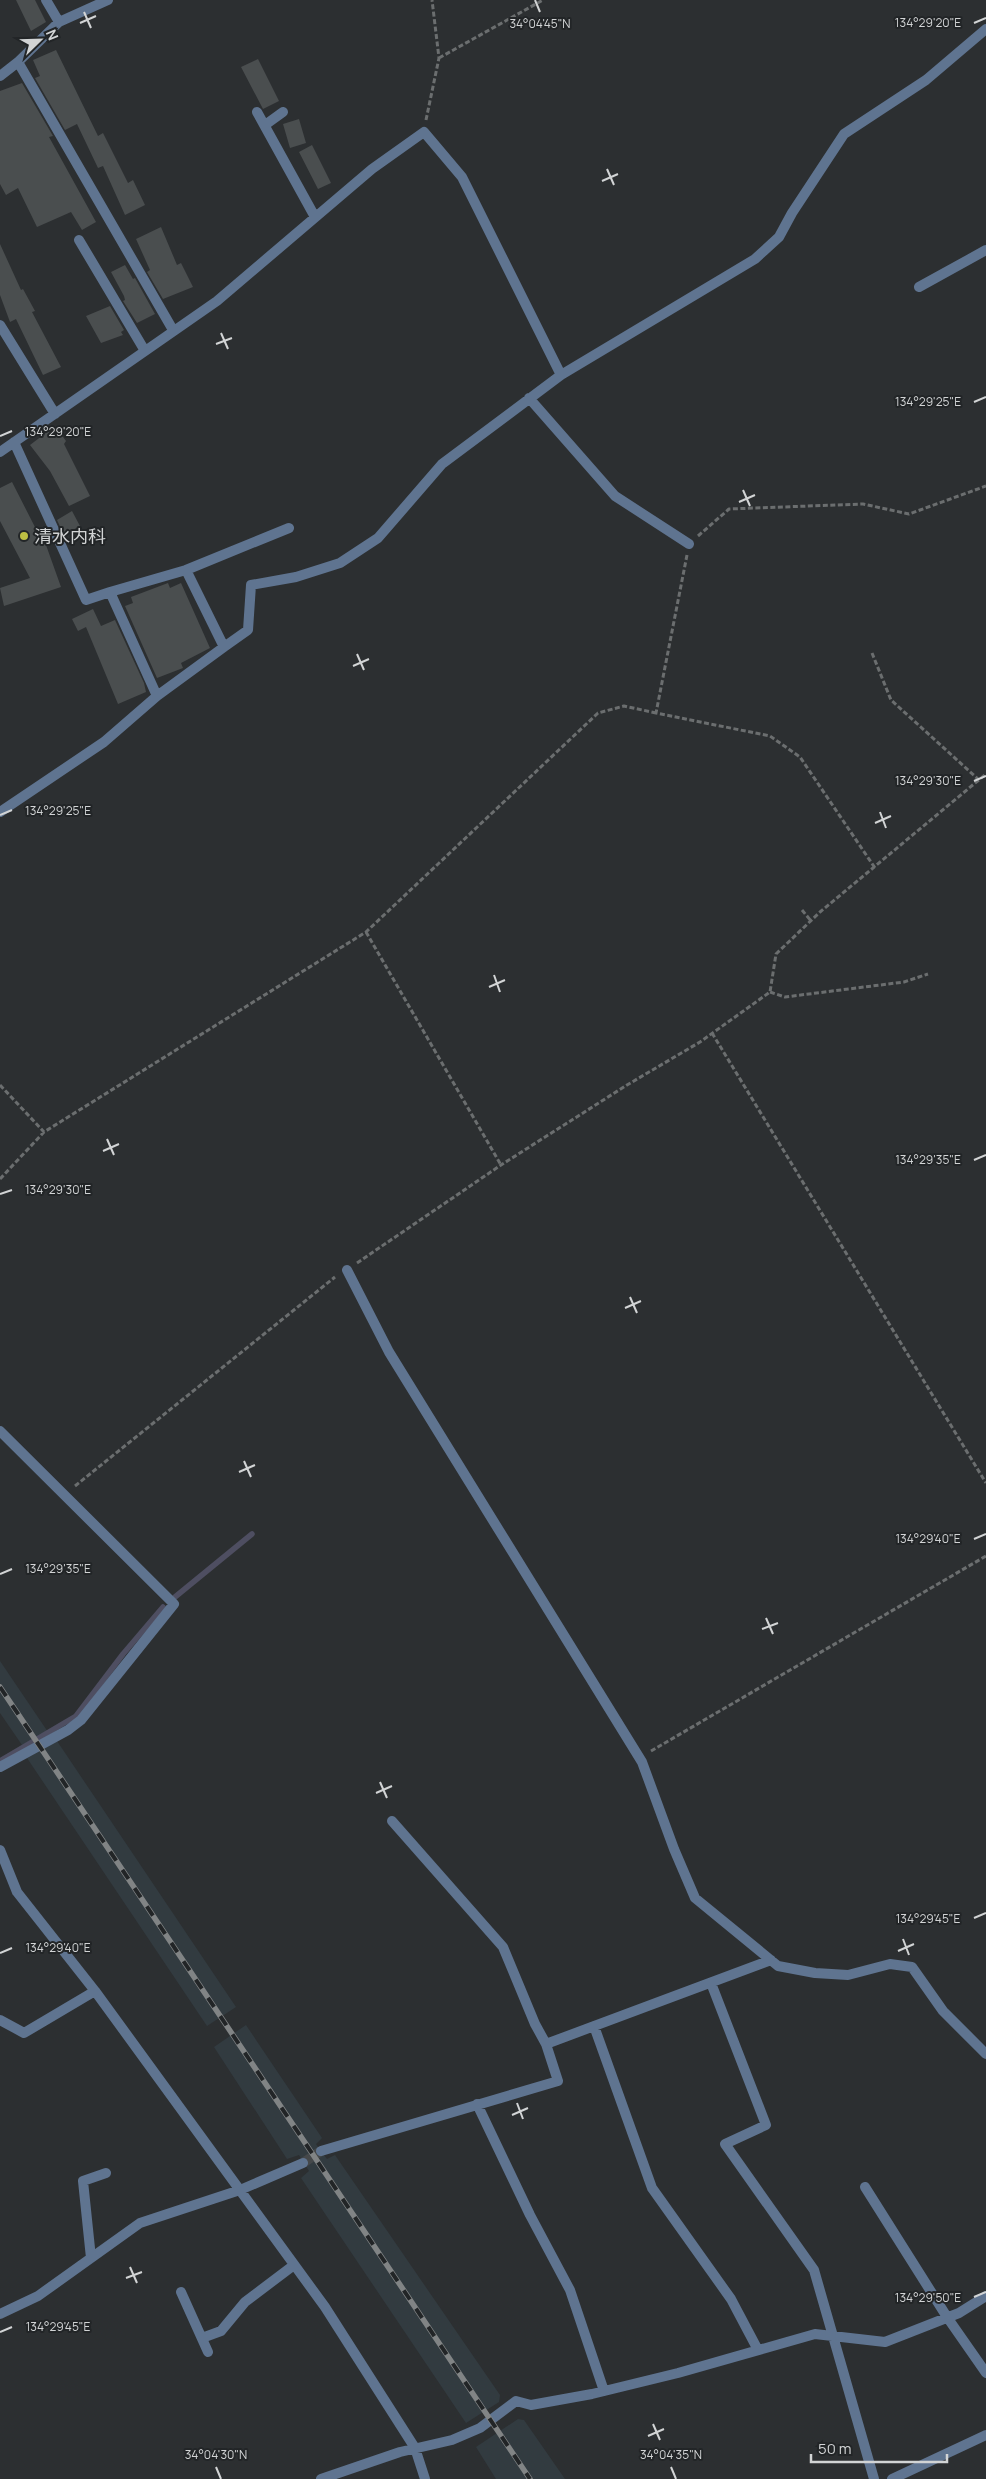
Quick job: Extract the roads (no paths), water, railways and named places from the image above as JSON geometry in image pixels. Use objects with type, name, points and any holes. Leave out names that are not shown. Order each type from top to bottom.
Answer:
[{"type":"street","points":[[46,0],[60,22]]},
{"type":"street","points":[[0,76],[18,62],[60,22],[108,0]]},
{"type":"street","points":[[0,812],[104,742],[157,696],[248,630],[251,585],[296,577],[340,562],[378,538],[442,464],[561,374],[755,259],[779,237],[792,213],[844,134],[926,80],[986,29]]},
{"type":"street","points":[[18,62],[173,330]]},
{"type":"street","points":[[257,112],[315,217]]},
{"type":"street","points":[[265,125],[283,112]]},
{"type":"street","points":[[0,452],[217,300],[372,169],[424,132],[462,177],[561,374]]},
{"type":"street","points":[[79,240],[144,351]]},
{"type":"street","points":[[919,287],[986,250]]},
{"type":"street","points":[[0,325],[55,414]]},
{"type":"street","points":[[529,398],[615,496],[689,544]]},
{"type":"street","points":[[14,442],[86,600],[186,570],[289,528]]},
{"type":"street","points":[[186,570],[224,647]]},
{"type":"street","points":[[110,592],[157,696]]},
{"type":"street","points":[[346,1270],[390,1352],[640,1757],[674,1849],[695,1898],[778,1966],[815,1973],[848,1975],[890,1964],[912,1967],[943,2011],[986,2054]]},
{"type":"street","points":[[0,1431],[174,1604],[81,1720],[68,1730],[0,1767]]},
{"type":"street","points":[[321,2151],[558,2081],[546,2044],[535,2024],[502,1947],[392,1821]]},
{"type":"street","points":[[0,1850],[3,1865],[17,1892],[96,1991],[325,2307],[415,2448],[425,2479]]},
{"type":"street","points":[[546,2044],[771,1960]]},
{"type":"street","points":[[711,1983],[766,2125],[725,2144],[814,2270],[874,2479]]},
{"type":"street","points":[[0,2020],[24,2032],[96,1991]]},
{"type":"street","points":[[594,2026],[652,2188],[731,2299],[758,2350]]},
{"type":"street","points":[[477,2104],[530,2215],[570,2290],[604,2391]]},
{"type":"street","points":[[0,2314],[38,2296],[140,2223],[240,2190],[303,2163]]},
{"type":"street","points":[[91,2258],[83,2181],[106,2174]]},
{"type":"street","points":[[865,2187],[948,2318],[986,2373]]},
{"type":"street","points":[[202,2338],[221,2331],[245,2302],[294,2265]]},
{"type":"street","points":[[181,2292],[208,2352]]},
{"type":"street","points":[[321,2479],[415,2448],[452,2440],[480,2428],[516,2401],[531,2405],[604,2391],[815,2334],[885,2342],[948,2318],[986,2296]]},
{"type":"street","points":[[892,2479],[986,2435]]},
{"type":"waterway","points":[[175,1597],[252,1534]]},
{"type":"waterway","points":[[0,1761],[76,1716],[123,1654],[163,1607]]},
{"type":"tunnel","points":[[303,2163],[321,2151]]},
{"type":"railway","points":[[0,1687],[530,2479]]},
{"type":"place","name":"清水内科","points":[[24,536]]}]
